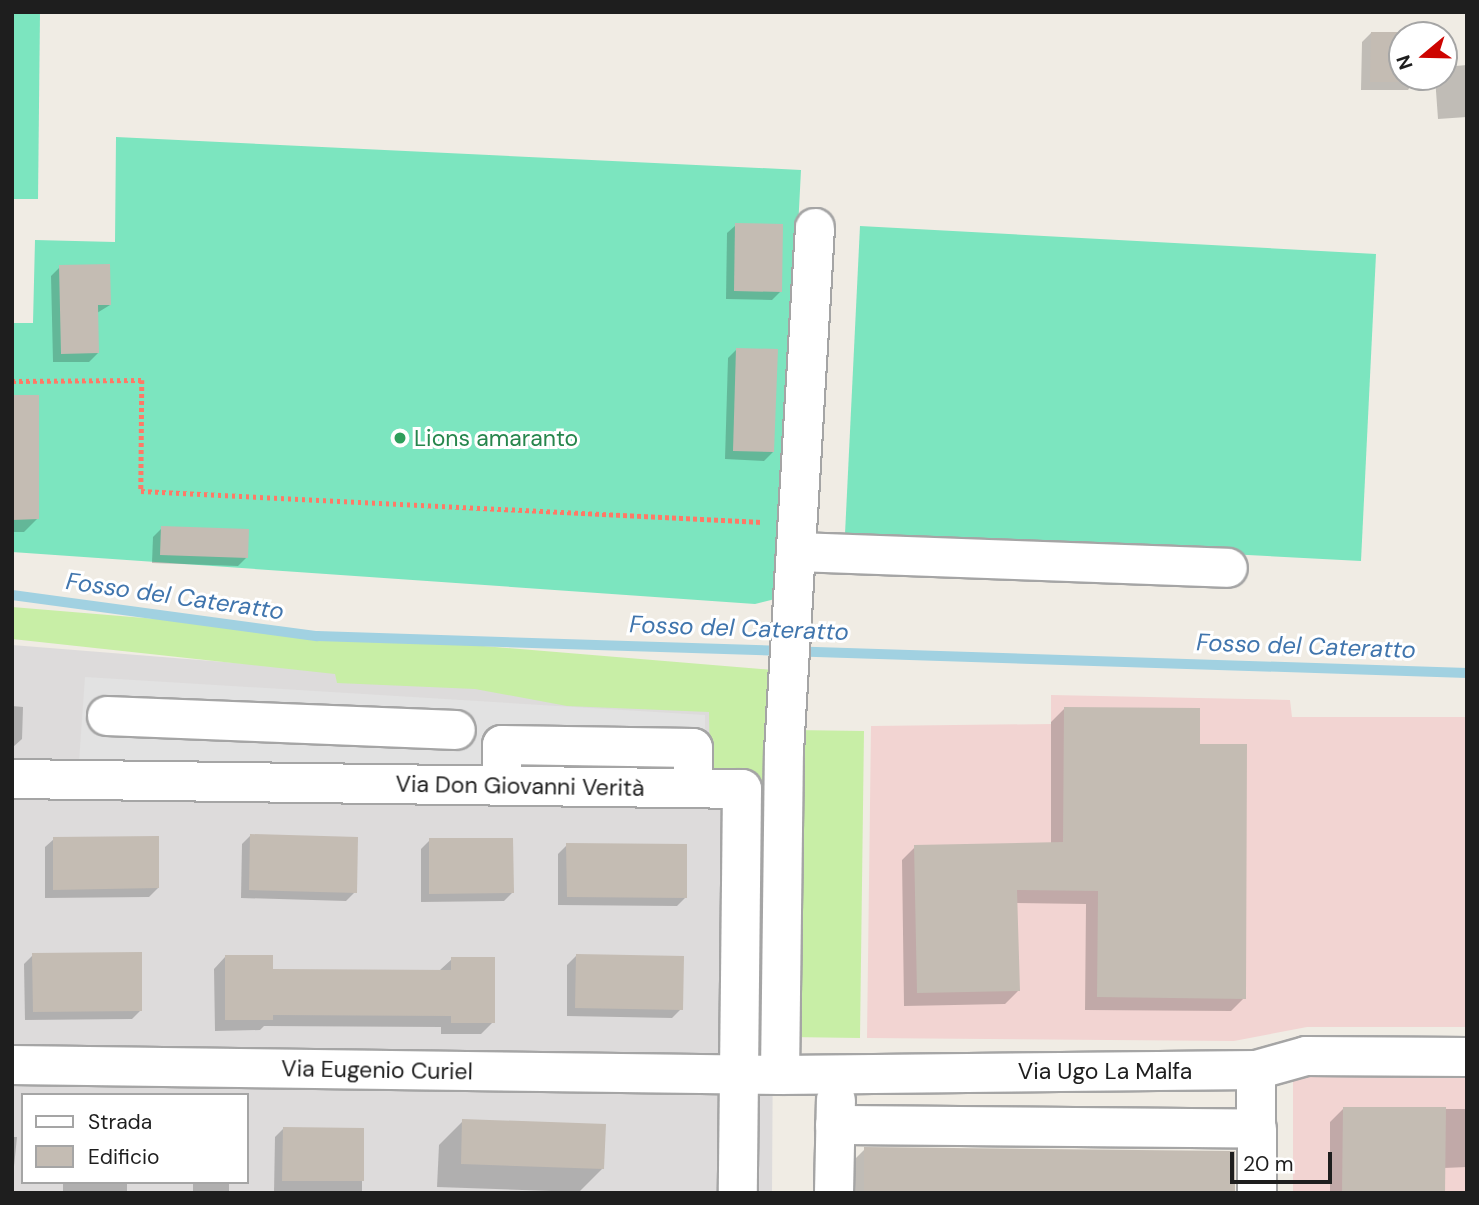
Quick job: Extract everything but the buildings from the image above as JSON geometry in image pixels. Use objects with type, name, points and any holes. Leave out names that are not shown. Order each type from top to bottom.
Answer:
[{"type":"street","points":[[780,1075],[790,657],[815,228]]},
{"type":"street","points":[[797,538],[1228,568]]},
{"type":"street","points":[[107,716],[456,730]]},
{"type":"street","points":[[298,783],[299,724]]},
{"type":"street","name":"Via Don Giovanni Verità","points":[[12,779],[742,789],[741,1074]]},
{"type":"street","name":"Via Ugo La Malfa","points":[[741,1074],[1256,1070],[1306,1056],[1467,1057]]},
{"type":"street","name":"Via Eugenio Curiel","points":[[12,1065],[741,1074]]},
{"type":"street","points":[[1256,1070],[1257,1193]]},
{"type":"street","points":[[834,1193],[838,1073]]},
{"type":"street","points":[[738,1193],[741,1074]]},
{"type":"street","points":[[835,1125],[1257,1129]]},
{"type":"path","points":[[12,382],[142,380],[141,491],[797,538]]},
{"type":"shaded area","points":[[12,645],[775,706],[772,1193],[12,1193]]},
{"type":"shaded area","points":[[85,677],[705,715],[705,772],[79,762]]},
{"type":"shaded area","points":[[1051,695],[1290,700],[1292,717],[1467,717],[1467,1027],[1307,1027],[1234,1041],[867,1038],[871,726],[1051,724]]},
{"type":"shaded area","points":[[1467,1073],[1467,1193],[1293,1193],[1293,1075]]},
{"type":"green space","points":[[12,12],[40,12],[38,199],[12,199]]},
{"type":"green space","name":"Lions amaranto","points":[[116,137],[801,170],[779,598],[755,604],[12,552],[12,323],[33,323],[35,240],[115,242]]},
{"type":"green space","points":[[860,226],[1376,254],[1361,561],[845,534]]},
{"type":"green space","points":[[12,607],[774,670],[766,697],[769,1039],[757,1039],[757,775],[710,771],[709,712],[567,706],[475,689],[337,683],[335,674],[12,639]]},
{"type":"green space","points":[[793,730],[864,731],[860,1038],[789,1037]]},
{"type":"waterway","name":"Fosso del Cateratto","points":[[12,595],[317,636],[1467,673]]},
{"type":"place","name":"Lions amaranto","points":[[400,438]]}]
